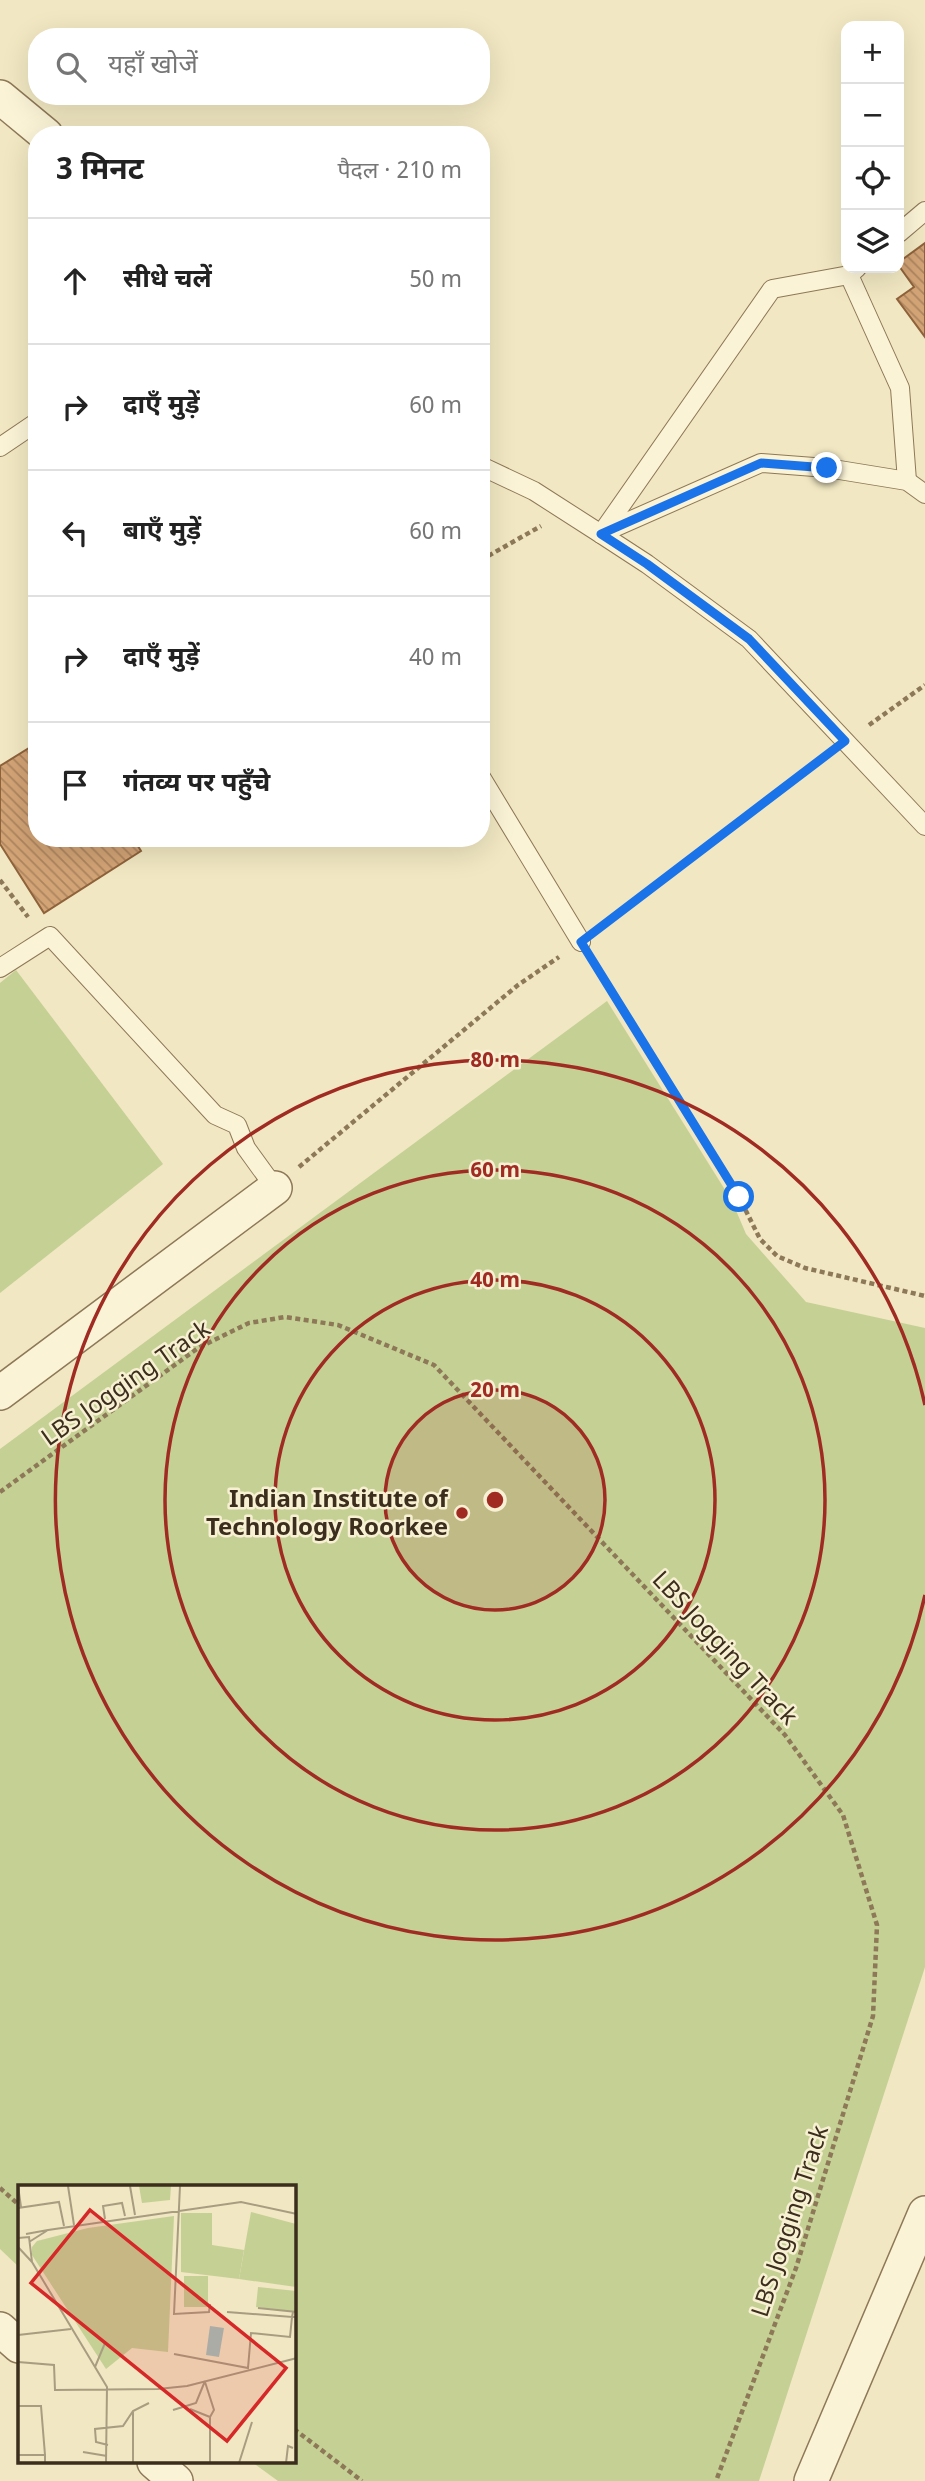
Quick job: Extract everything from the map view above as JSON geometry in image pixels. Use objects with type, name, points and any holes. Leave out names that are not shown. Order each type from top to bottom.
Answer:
[{"type":"street","points":[[0,97],[35,126]]},
{"type":"street","points":[[0,1393],[275,1188]]},
{"type":"street","points":[[811,2481],[925,2213]]},
{"type":"street","points":[[0,2329],[18,2345]]},
{"type":"street","points":[[156,2464],[176,2481]]},
{"type":"lane","points":[[904,229],[925,211]]},
{"type":"lane","points":[[601,534],[772,289],[844,273]]},
{"type":"lane","points":[[854,273],[900,388],[907,481]]},
{"type":"lane","points":[[0,447],[28,428]]},
{"type":"lane","points":[[601,534],[761,463],[827,468],[907,481],[925,494]]},
{"type":"lane","points":[[490,470],[534,491],[601,534],[647,564],[749,639],[925,826]]},
{"type":"lane","points":[[490,792],[581,942]]},
{"type":"lane","points":[[0,968],[50,936],[215,1115],[237,1125],[246,1148],[275,1188]]},
{"type":"path","points":[[490,555],[566,512]]},
{"type":"path","points":[[308,1159],[518,985],[581,942],[845,741],[925,685]]},
{"type":"path","points":[[0,880],[30,921],[50,936]]},
{"type":"path","points":[[581,942],[733,1186],[760,1239],[777,1256],[805,1268],[925,1296]]},
{"type":"path","name":"LBS Jogging Track","points":[[0,1492],[208,1343],[249,1323],[285,1317],[338,1325],[434,1365],[785,1735],[836,1805],[843,1815],[877,1924],[873,2017],[796,2268],[716,2481]]},
{"type":"path","points":[[0,2188],[18,2204]]},
{"type":"path","points":[[296,2431],[362,2481]]},
{"type":"green space","points":[[16,970],[163,1164],[0,1293],[0,983]]},
{"type":"green space","points":[[607,1001],[732,1201],[746,1234],[806,1302],[925,1328],[925,1967],[759,2481],[278,2481],[255,2464],[296,2464],[296,2185],[18,2185],[18,2266],[0,2249],[0,1449]]},
{"type":"building","points":[[925,243],[925,337],[897,299],[914,287],[904,273],[904,258]]},
{"type":"building","points":[[28,749],[28,847],[139,847],[141,851],[44,913],[0,844],[0,766]]},
{"type":"place","name":"Indian Institute of Technology Roorkee","points":[[462,1513]]},
{"type":"route","points":[[739,1197],[581,942],[845,741],[749,639],[647,564],[601,534],[761,463],[827,468]]}]
